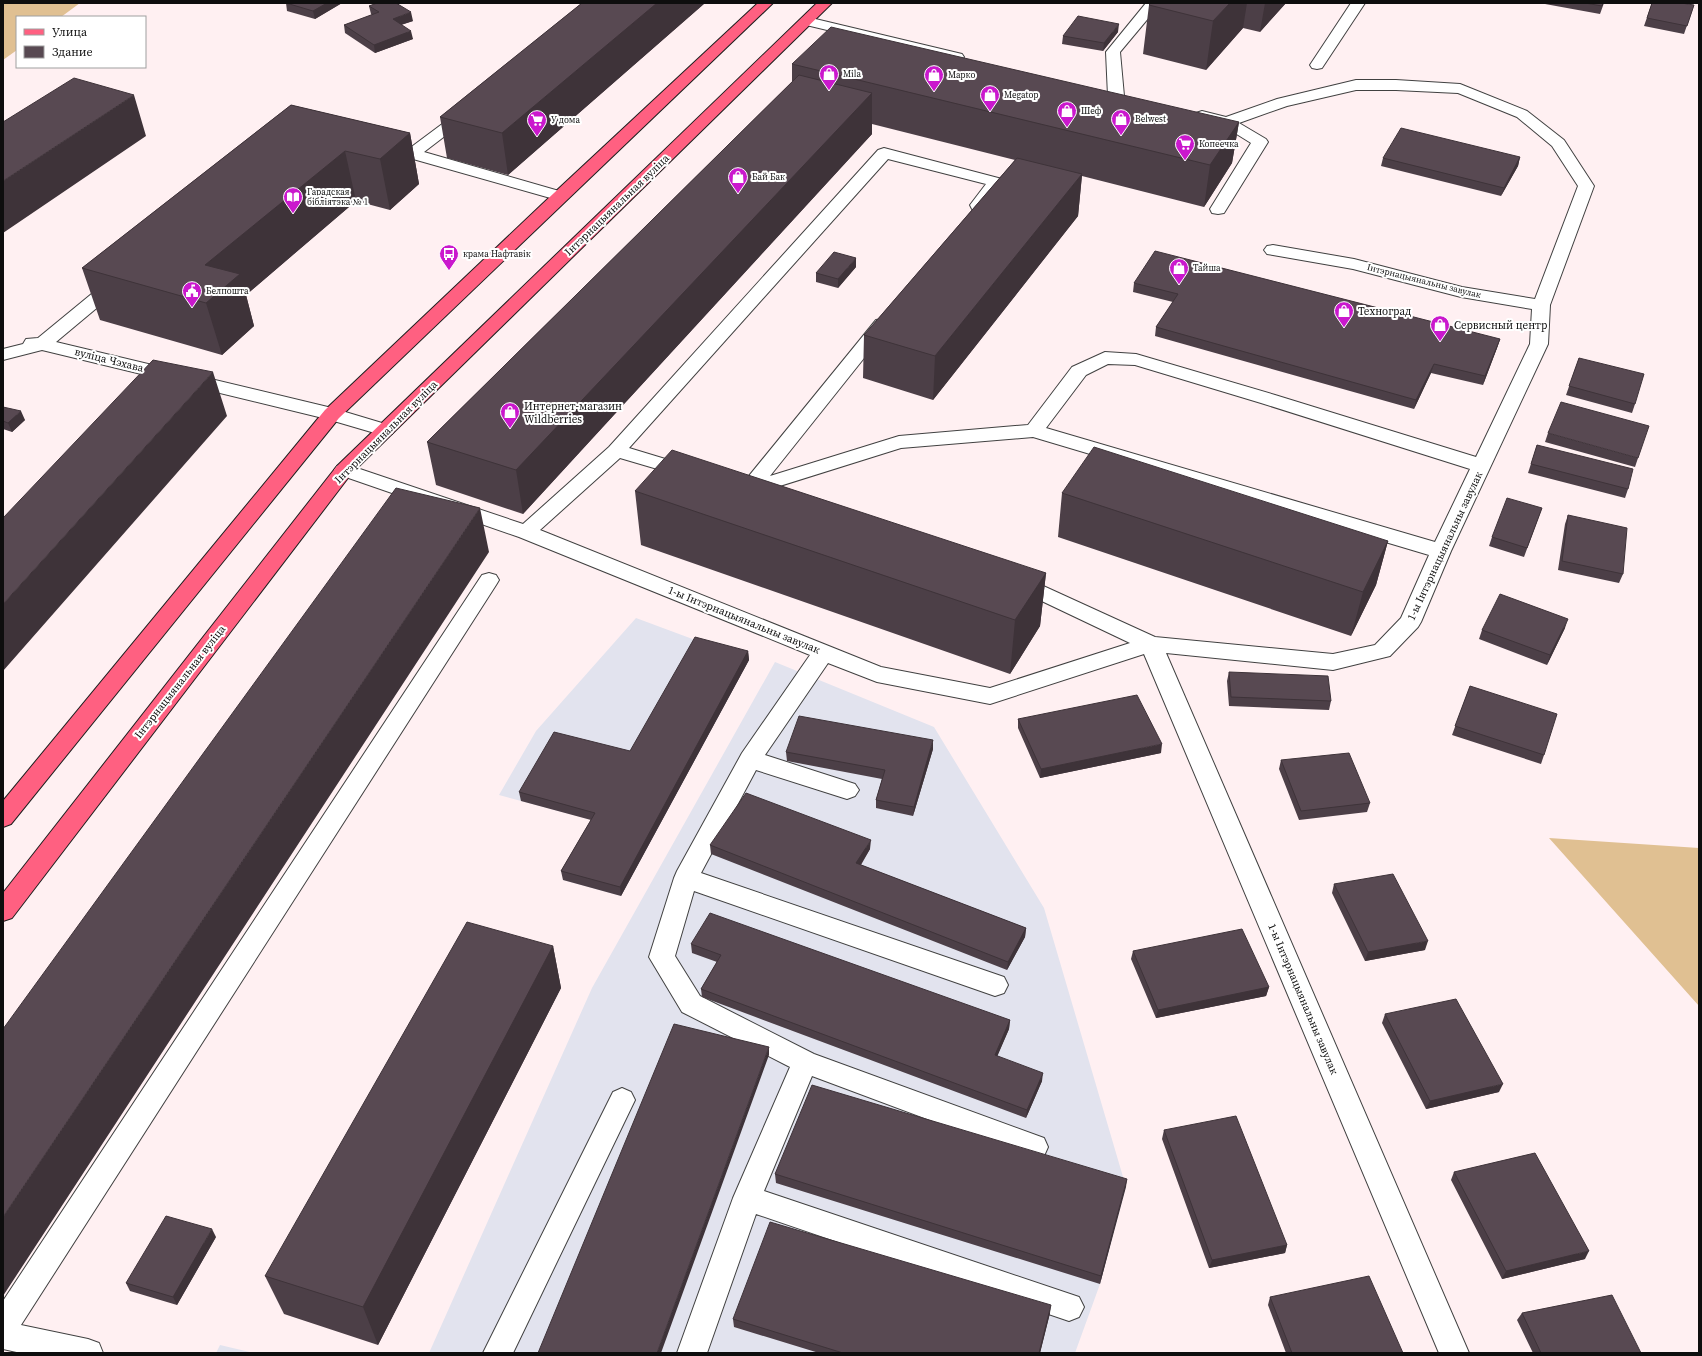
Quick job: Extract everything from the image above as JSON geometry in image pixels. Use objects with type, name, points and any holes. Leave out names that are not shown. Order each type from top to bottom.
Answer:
[{"type":"main road","points":[[3,818],[332,414],[560,196],[766,3]]},
{"type":"main road","name":"Інтэрнацыянальная вуліца","points":[[3,911],[344,470],[825,3]]},
{"type":"street","points":[[1101,92],[1124,98],[1113,52],[1154,3]]},
{"type":"street","points":[[1317,65],[1358,3]]},
{"type":"street","points":[[807,21],[972,60]]},
{"type":"street","name":"1-ы Інтэрнацыянальны завулак","points":[[344,470],[526,532],[877,674],[990,696],[1151,644],[1333,662],[1382,651],[1410,622],[1441,551],[1539,344],[1541,305],[1586,186],[1558,143],[1522,114],[1460,89],[1396,85],[1356,85],[1282,102],[1227,122]]},
{"type":"street","points":[[475,106],[412,154],[560,196]]},
{"type":"street","points":[[1190,113],[1227,122],[1260,142],[1218,209]]},
{"type":"street","points":[[526,532],[616,451],[884,153],[996,182],[966,219]]},
{"type":"street","name":"Інтэрнацыянальны завулак","points":[[1273,250],[1354,264],[1461,292],[1541,305]]},
{"type":"street","points":[[3,340],[42,344],[127,274]]},
{"type":"street","points":[[748,490],[892,312]]},
{"type":"street","name":"вуліца Чэхава","points":[[3,355],[42,344],[332,414],[385,430]]},
{"type":"street","points":[[1034,431],[1079,371],[1105,358],[1136,360],[1268,399],[1482,466]]},
{"type":"street","points":[[748,490],[899,442],[1034,431],[1441,551]]},
{"type":"street","points":[[616,451],[777,500]]},
{"type":"street","points":[[997,575],[1019,582],[1151,644]]},
{"type":"street","points":[[3,1327],[489,580]]},
{"type":"street","name":"1-ы Інтэрнацыянальны завулак","points":[[1151,644],[1454,1353]]},
{"type":"street","points":[[824,652],[750,759],[686,878],[662,957],[691,1004],[805,1062],[1034,1147]]},
{"type":"street","points":[[750,759],[847,790]]},
{"type":"street","points":[[686,878],[995,985]]},
{"type":"street","points":[[692,1353],[747,1198],[805,1062]]},
{"type":"street","points":[[498,1353],[622,1100]]},
{"type":"street","points":[[747,1198],[1069,1307]]},
{"type":"street","points":[[3,1335],[88,1353]]},
{"type":"shaded area","points":[[3,3],[80,3],[62,16],[16,16],[16,51],[3,60]]},
{"type":"shaded area","points":[[636,618],[749,660],[621,896],[563,880],[596,821],[499,795],[536,731]]},
{"type":"shaded area","points":[[775,662],[934,727],[1044,908],[1126,1187],[1100,1284],[1075,1353],[429,1353],[592,988]]},
{"type":"shaded area","points":[[1549,838],[1699,848],[1699,1006]]},
{"type":"shaded area","points":[[220,1345],[254,1353],[216,1353]]},
{"type":"building","points":[[286,3],[327,3],[313,11]]},
{"type":"building","points":[[377,3],[396,3],[411,12],[393,19],[411,31],[374,45],[344,25],[379,12],[369,6]]},
{"type":"building","points":[[582,3],[657,3],[502,133],[440,117]]},
{"type":"building","points":[[1151,3],[1230,3],[1213,21],[1149,5]]},
{"type":"building","points":[[1585,3],[1603,3],[1602,6]]},
{"type":"building","points":[[1652,3],[1681,3],[1694,5],[1687,26],[1647,18]]},
{"type":"building","points":[[1078,16],[1119,24],[1104,43],[1063,36]]},
{"type":"building","points":[[831,27],[1239,122],[1210,165],[792,64]]},
{"type":"building","points":[[799,75],[872,93],[516,470],[427,442]]},
{"type":"building","points":[[74,78],[134,95],[3,181],[3,122]]},
{"type":"building","points":[[291,105],[410,133],[380,159],[345,151],[205,265],[240,274],[206,303],[82,268]]},
{"type":"building","points":[[1401,128],[1520,157],[1504,188],[1383,158]]},
{"type":"building","points":[[1017,158],[1082,174],[935,356],[864,335]]},
{"type":"building","points":[[1155,251],[1500,339],[1485,376],[1434,364],[1416,400],[1156,327],[1178,294],[1134,283]]},
{"type":"building","points":[[834,252],[856,258],[838,279],[816,273]]},
{"type":"building","points":[[1579,358],[1644,374],[1635,404],[1569,386]]},
{"type":"building","points":[[153,360],[213,372],[3,604],[3,518]]},
{"type":"building","points":[[1561,402],[1649,426],[1638,458],[1548,433]]},
{"type":"building","points":[[3,407],[21,411],[8,423],[3,421]]},
{"type":"building","points":[[1537,445],[1633,469],[1628,489],[1531,464]]},
{"type":"building","points":[[1094,447],[1388,541],[1363,592],[1062,493]]},
{"type":"building","points":[[672,450],[1046,573],[1015,620],[635,491]]},
{"type":"building","points":[[396,488],[480,508],[3,1217],[3,1029]]},
{"type":"building","points":[[1507,498],[1542,508],[1527,548],[1492,537]]},
{"type":"building","points":[[1568,515],[1627,528],[1623,574],[1562,561]]},
{"type":"building","points":[[1500,594],[1568,619],[1550,655],[1482,630]]},
{"type":"building","points":[[695,637],[748,651],[620,887],[561,871],[595,813],[519,792],[554,732],[630,751]]},
{"type":"building","points":[[1229,672],[1328,676],[1331,701],[1231,697]]},
{"type":"building","points":[[1470,686],[1557,714],[1544,755],[1455,726]]},
{"type":"building","points":[[1137,695],[1162,744],[1041,769],[1018,719]]},
{"type":"building","points":[[799,716],[933,740],[914,807],[876,800],[885,770],[786,752]]},
{"type":"building","points":[[1349,753],[1370,803],[1301,811],[1281,760]]},
{"type":"building","points":[[746,793],[871,840],[856,863],[1026,928],[1008,962],[710,845]]},
{"type":"building","points":[[1393,874],[1428,941],[1368,952],[1334,884]]},
{"type":"building","points":[[710,913],[1010,1020],[995,1055],[1043,1073],[1027,1110],[701,989],[721,955],[691,944]]},
{"type":"building","points":[[467,922],[553,946],[363,1307],[265,1276]]},
{"type":"building","points":[[1242,929],[1269,987],[1158,1010],[1133,951]]},
{"type":"building","points":[[1456,999],[1503,1084],[1430,1101],[1385,1014]]},
{"type":"building","points":[[674,1024],[769,1047],[657,1353],[538,1353]]},
{"type":"building","points":[[812,1085],[1127,1179],[1101,1276],[775,1174]]},
{"type":"building","points":[[1236,1116],[1287,1245],[1212,1260],[1164,1130]]},
{"type":"building","points":[[1535,1153],[1589,1251],[1506,1271],[1454,1172]]},
{"type":"building","points":[[166,1216],[212,1229],[173,1297],[126,1283]]},
{"type":"building","points":[[770,1222],[1051,1305],[1039,1353],[843,1353],[733,1319]]},
{"type":"building","points":[[1369,1276],[1403,1353],[1292,1353],[1270,1297]]},
{"type":"building","points":[[1612,1295],[1641,1353],[1541,1353],[1522,1313]]},
{"type":"place","name":"Mila","points":[[829,91]]},
{"type":"place","name":"Марко","points":[[934,92]]},
{"type":"place","name":"Megatop","points":[[990,112]]},
{"type":"place","name":"Шеф","points":[[1067,128]]},
{"type":"place","name":"Belwest","points":[[1121,136]]},
{"type":"place","name":"У дома","points":[[537,137]]},
{"type":"place","name":"Копеечка","points":[[1185,161]]},
{"type":"place","name":"Бай Бак","points":[[738,194]]},
{"type":"place","name":"Гарадская бібліятэка № 1","points":[[293,214]]},
{"type":"place","name":"крама Нафтавік","points":[[449,271]]},
{"type":"place","name":"Тайша","points":[[1179,285]]},
{"type":"place","name":"Белпошта","points":[[192,308]]},
{"type":"place","name":"Техноград","points":[[1344,328]]},
{"type":"place","name":"Сервисный центр","points":[[1440,342]]},
{"type":"place","name":"Интернет-магазин Wildberries","points":[[510,429]]}]
